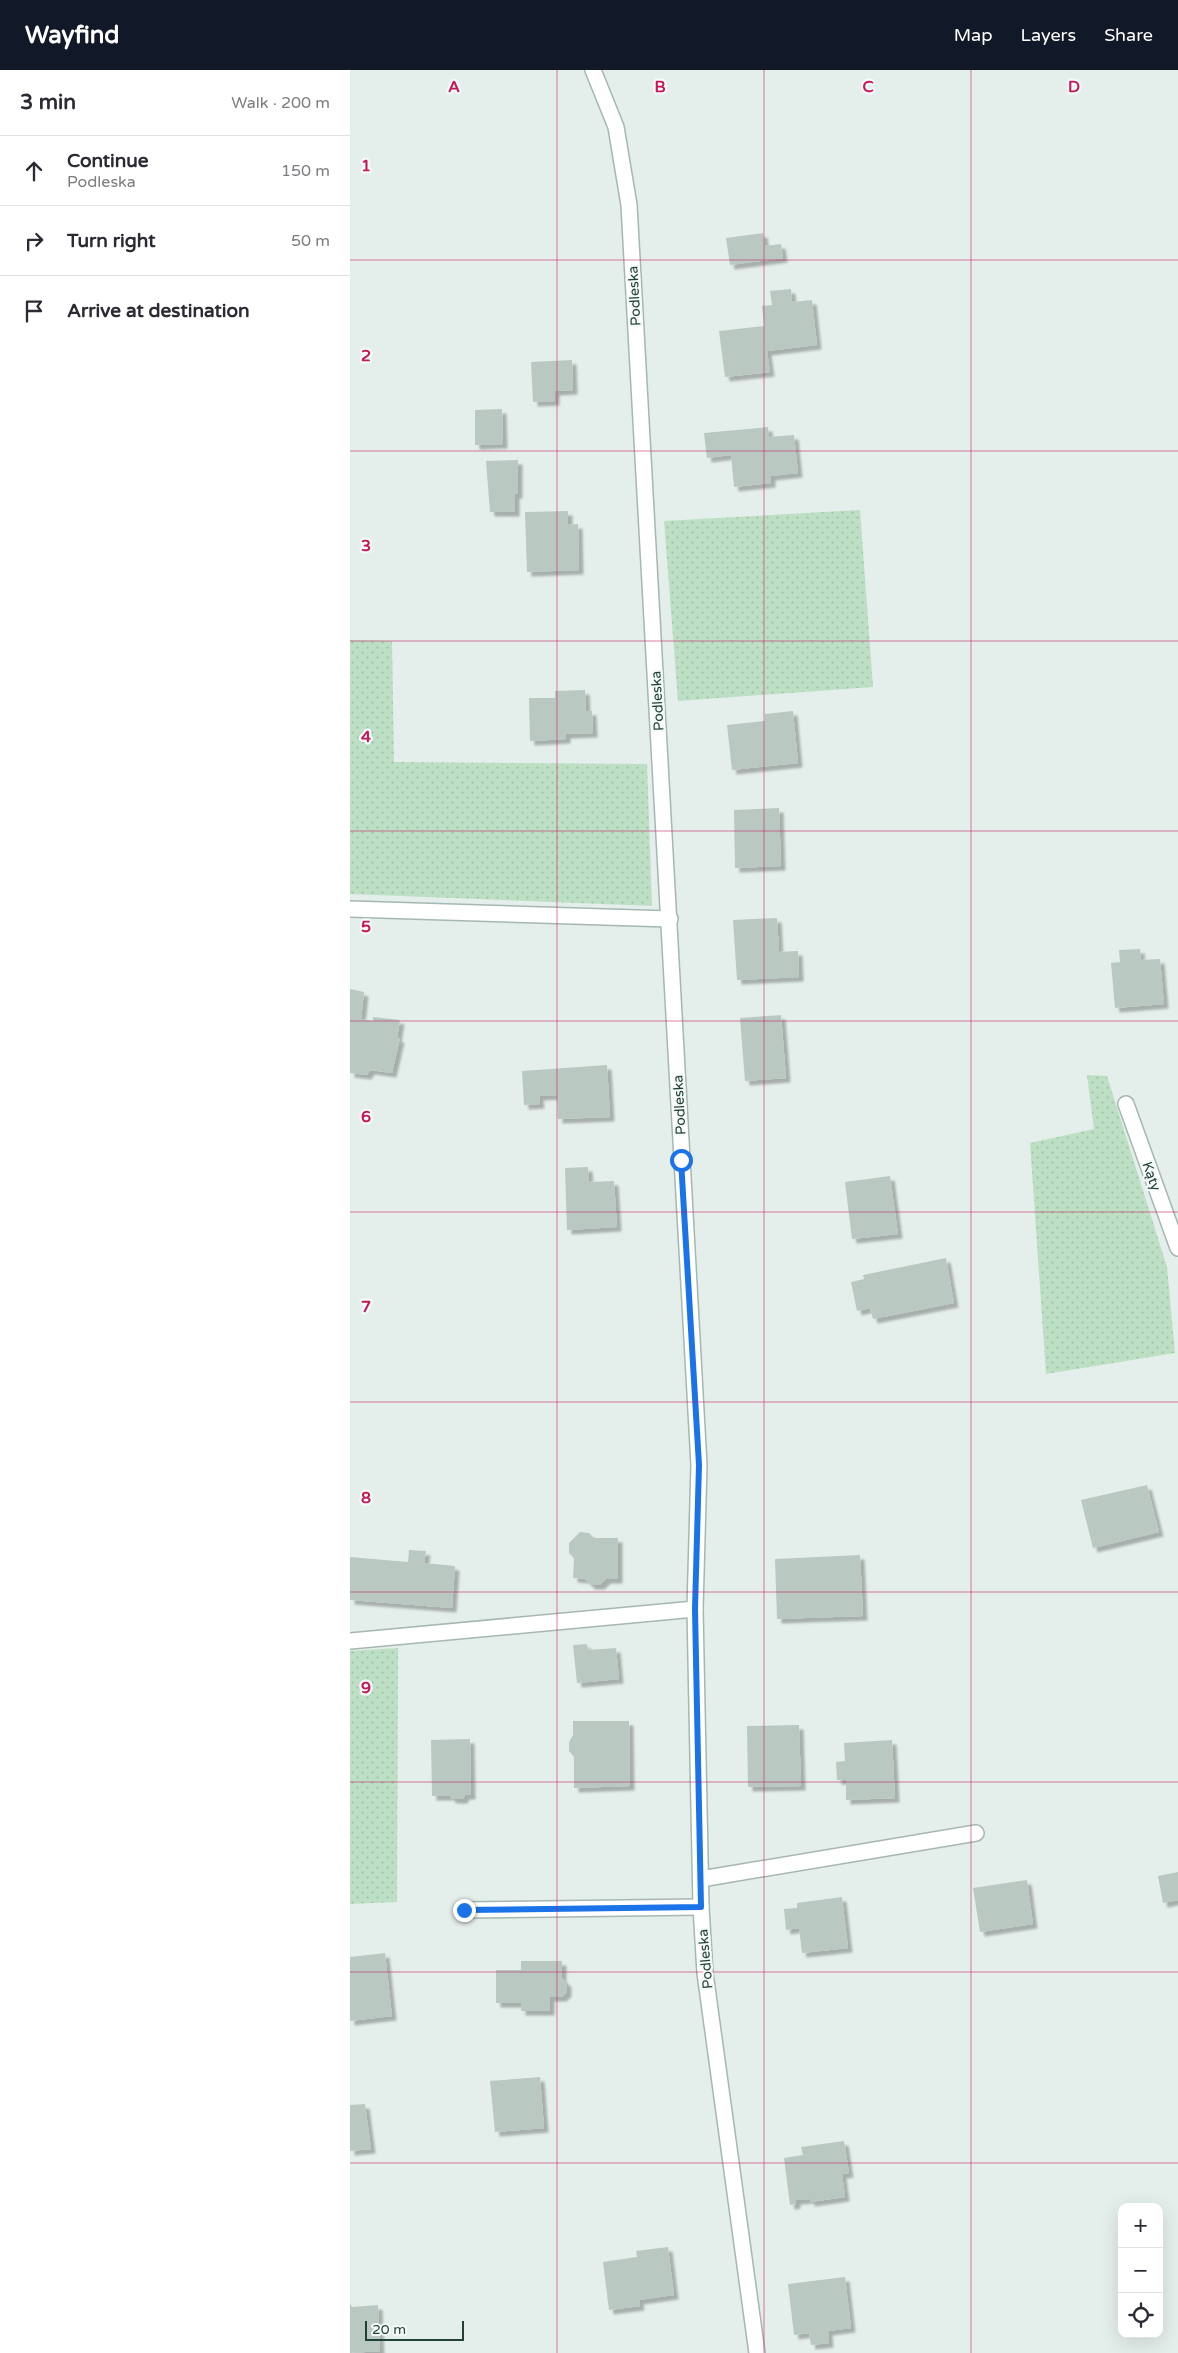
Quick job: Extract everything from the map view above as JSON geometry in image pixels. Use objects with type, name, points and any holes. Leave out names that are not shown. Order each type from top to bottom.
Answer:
[{"type":"street","name":"Podleska","points":[[593,70],[616,127],[629,205],[699,1465],[695,1609],[701,1907],[706,1974],[757,2353]]},
{"type":"street","points":[[350,909],[670,919]]},
{"type":"street","name":"Kąty","points":[[1126,1104],[1178,1248]]},
{"type":"street","points":[[350,1641],[695,1609]]},
{"type":"street","points":[[701,1880],[976,1833]]},
{"type":"street","points":[[464,1910],[701,1907]]},
{"type":"green space","points":[[860,510],[873,687],[678,701],[664,521]]},
{"type":"green space","points":[[350,640],[392,641],[394,762],[647,764],[652,906],[350,894]]},
{"type":"green space","points":[[1087,1075],[1107,1076],[1167,1267],[1175,1353],[1046,1374],[1030,1143],[1094,1129]]},
{"type":"green space","points":[[398,1648],[397,1902],[350,1904],[350,1651]]},
{"type":"building","points":[[763,233],[765,246],[781,244],[783,258],[730,265],[726,238]]},
{"type":"building","points":[[791,289],[792,302],[812,300],[817,345],[767,351],[770,372],[725,377],[719,331],[764,326],[762,306],[772,305],[770,291]]},
{"type":"building","points":[[572,360],[573,390],[555,391],[555,401],[533,402],[531,362]]},
{"type":"building","points":[[502,409],[503,444],[475,445],[475,410]]},
{"type":"building","points":[[768,427],[769,437],[794,435],[798,473],[771,476],[771,483],[734,487],[731,455],[707,458],[704,433]]},
{"type":"building","points":[[518,460],[518,494],[515,494],[515,512],[490,512],[486,461]]},
{"type":"building","points":[[568,511],[568,525],[578,524],[579,570],[527,572],[525,512]]},
{"type":"building","points":[[585,690],[586,711],[592,711],[593,733],[566,734],[566,739],[530,741],[529,698],[555,698],[555,691]]},
{"type":"building","points":[[793,711],[798,763],[732,770],[727,725],[765,721],[765,714]]},
{"type":"building","points":[[779,808],[781,866],[735,868],[734,810]]},
{"type":"building","points":[[777,918],[779,952],[798,951],[799,977],[737,980],[733,920]]},
{"type":"building","points":[[1140,949],[1141,960],[1160,959],[1164,1004],[1115,1008],[1111,963],[1120,962],[1119,950]]},
{"type":"building","points":[[350,989],[364,992],[361,1019],[373,1021],[373,1017],[400,1020],[397,1038],[400,1038],[392,1073],[370,1070],[367,1075],[350,1073]]},
{"type":"building","points":[[781,1015],[786,1078],[745,1081],[740,1018]]},
{"type":"building","points":[[607,1065],[610,1117],[558,1119],[557,1095],[539,1096],[540,1104],[524,1105],[522,1071]]},
{"type":"building","points":[[588,1167],[589,1182],[614,1181],[617,1227],[567,1230],[565,1168]]},
{"type":"building","points":[[890,1176],[898,1234],[852,1239],[845,1182]]},
{"type":"building","points":[[946,1258],[954,1303],[873,1319],[870,1308],[857,1311],[851,1282],[864,1279],[863,1275]]},
{"type":"building","points":[[1147,1485],[1159,1532],[1093,1548],[1081,1500]]},
{"type":"building","points":[[580,1532],[589,1533],[594,1538],[618,1538],[618,1579],[606,1579],[600,1585],[591,1585],[585,1579],[573,1578],[574,1558],[569,1553],[569,1543]]},
{"type":"building","points":[[409,1550],[426,1551],[424,1563],[455,1566],[452,1608],[350,1600],[350,1557],[408,1562]]},
{"type":"building","points":[[860,1555],[863,1616],[777,1619],[775,1559]]},
{"type":"building","points":[[587,1644],[588,1650],[616,1648],[619,1679],[577,1683],[573,1645]]},
{"type":"building","points":[[573,1721],[629,1721],[630,1786],[574,1788],[574,1757],[569,1751],[569,1742],[573,1735]]},
{"type":"building","points":[[799,1725],[801,1786],[748,1787],[747,1726]]},
{"type":"building","points":[[470,1739],[471,1795],[465,1795],[463,1799],[452,1799],[450,1796],[432,1796],[431,1740]]},
{"type":"building","points":[[892,1740],[895,1798],[846,1800],[846,1780],[837,1780],[836,1762],[845,1761],[844,1743]]},
{"type":"building","points":[[1178,1872],[1178,1900],[1163,1903],[1158,1876]]},
{"type":"building","points":[[1027,1880],[1033,1924],[980,1932],[973,1888]]},
{"type":"building","points":[[842,1897],[848,1948],[802,1953],[799,1928],[786,1930],[784,1909],[797,1908],[797,1903]]},
{"type":"building","points":[[385,1953],[392,2016],[350,2021],[350,1957]]},
{"type":"building","points":[[521,1961],[562,1961],[562,1978],[567,1983],[567,1992],[562,1997],[550,1997],[550,2011],[521,2011],[521,2003],[496,2003],[496,1970],[521,1970]]},
{"type":"building","points":[[540,2077],[544,2128],[495,2132],[490,2081]]},
{"type":"building","points":[[365,2104],[371,2149],[350,2151],[350,2105]]},
{"type":"building","points":[[844,2141],[849,2173],[842,2174],[845,2197],[810,2202],[810,2199],[796,2200],[796,2204],[790,2205],[784,2158],[803,2155],[801,2147]]},
{"type":"building","points":[[668,2247],[674,2295],[639,2300],[640,2306],[609,2310],[603,2262],[637,2257],[636,2251]]},
{"type":"building","points":[[845,2277],[851,2328],[828,2331],[829,2343],[811,2345],[809,2333],[794,2335],[788,2284]]},
{"type":"building","points":[[350,2303],[352,2307],[378,2305],[380,2351],[350,2353]]},
{"type":"route","points":[[464,1910],[701,1907],[695,1609],[699,1465],[681,1160]]}]
